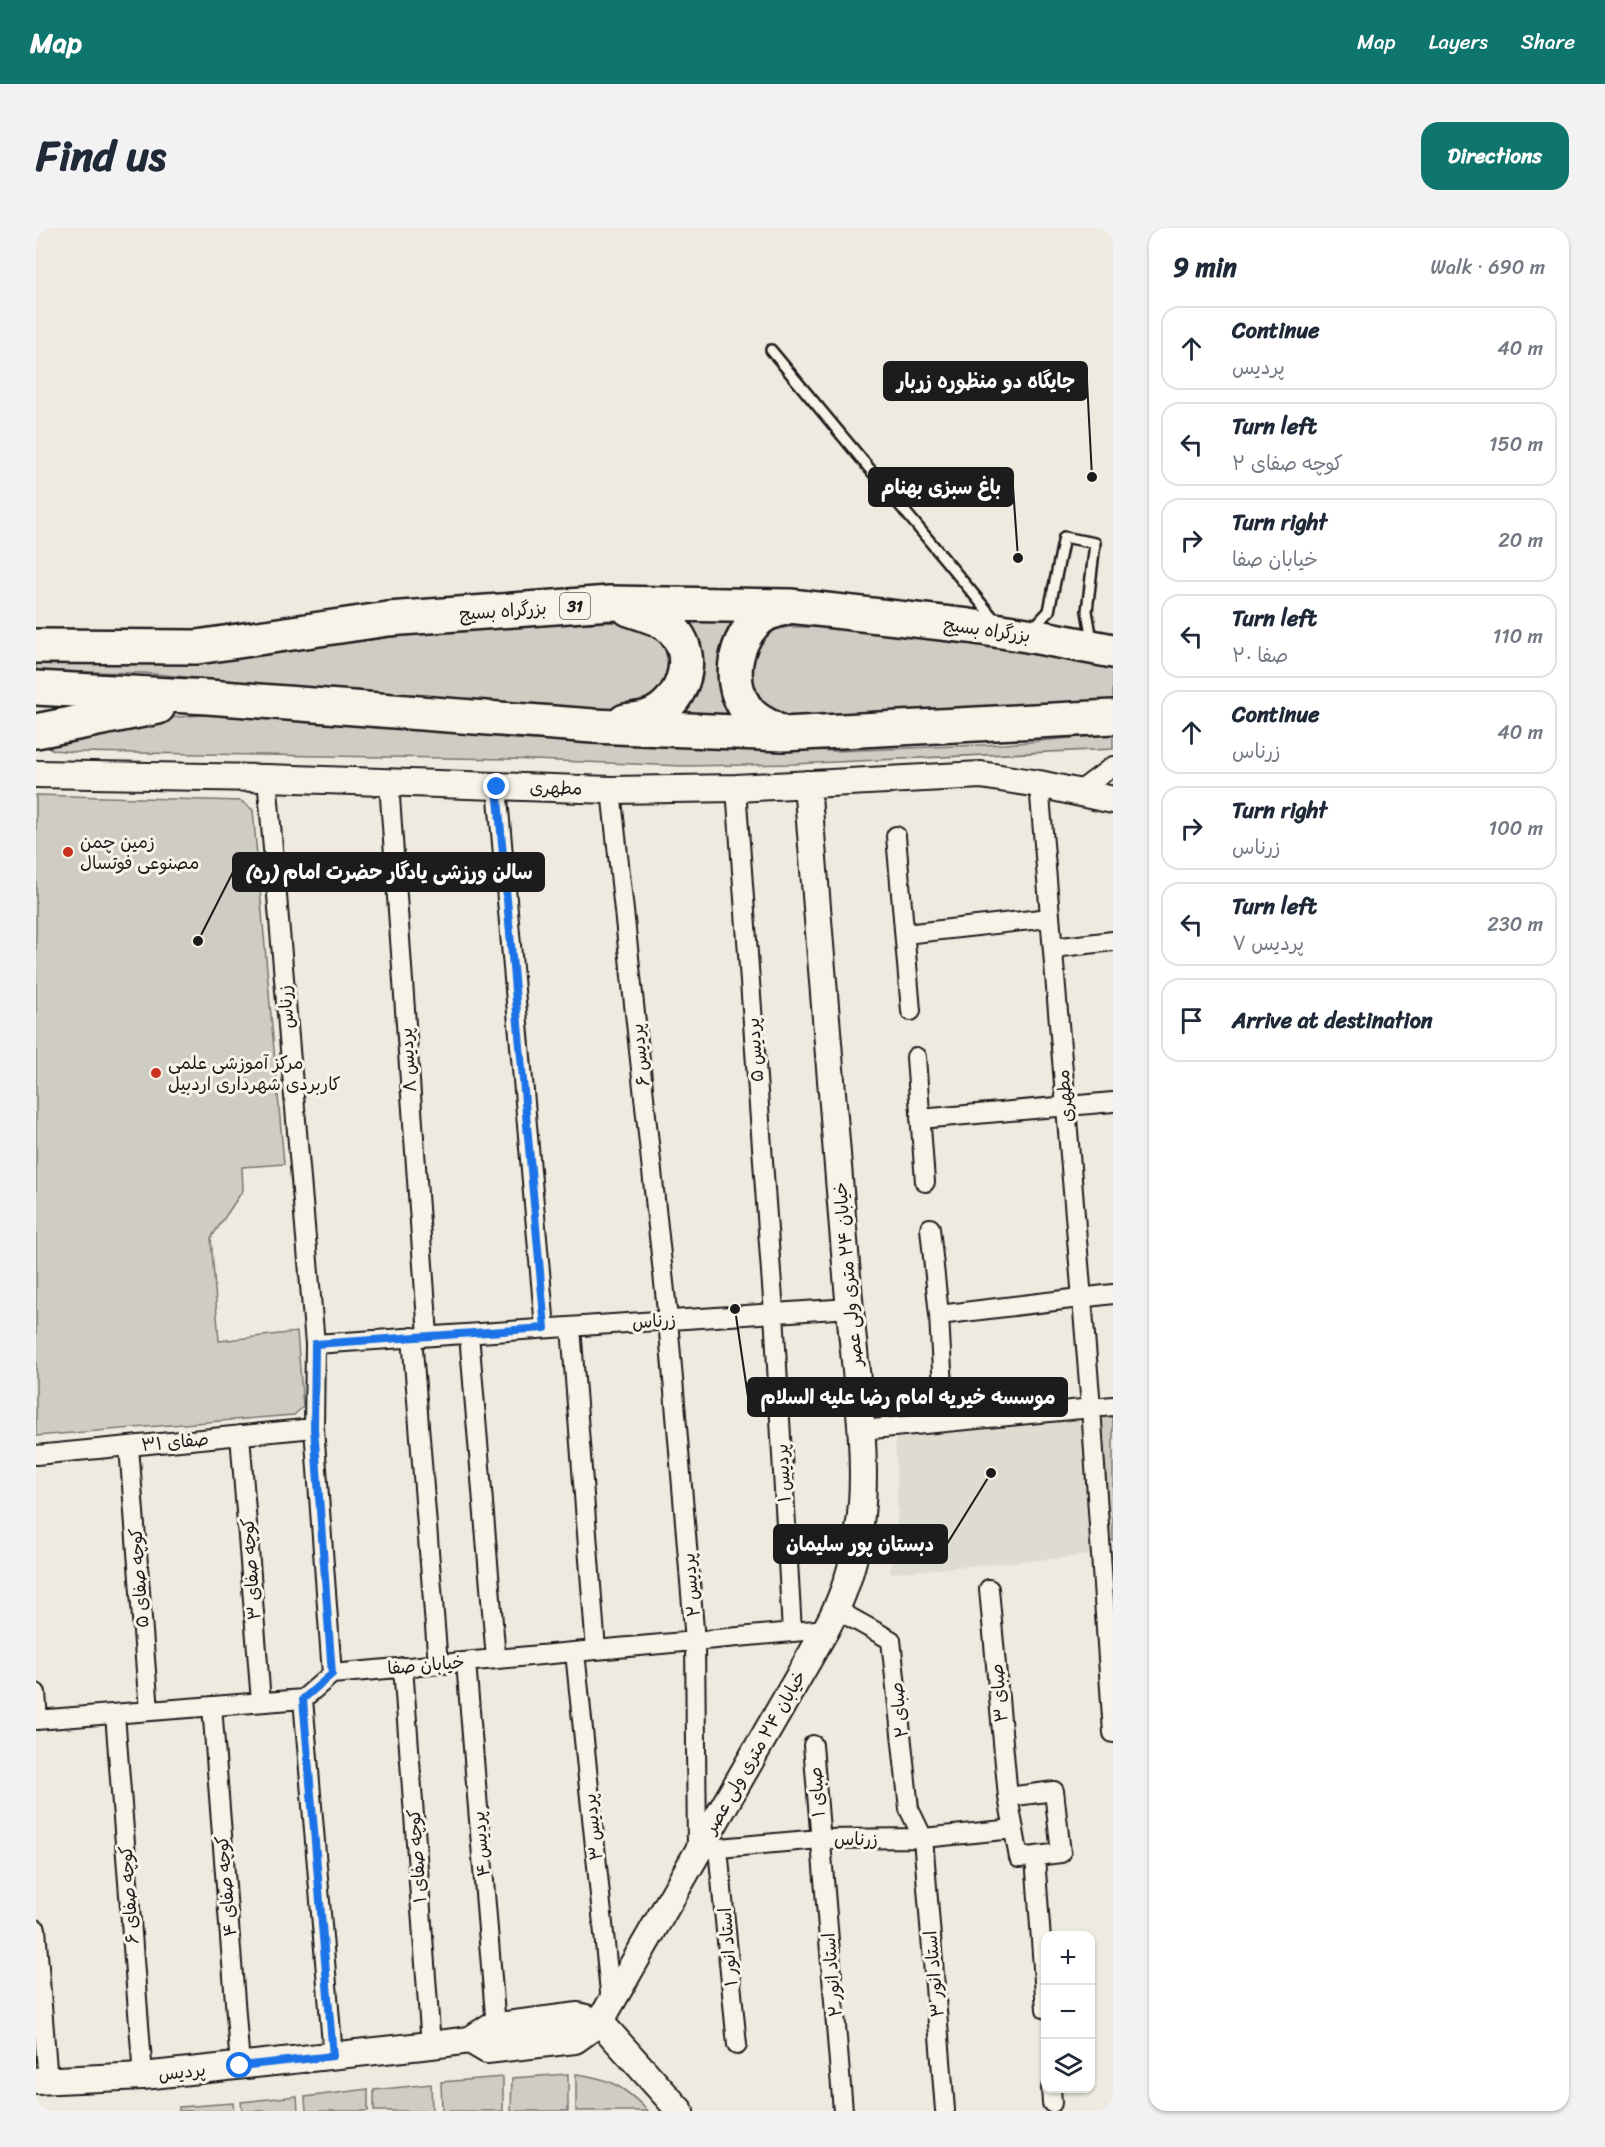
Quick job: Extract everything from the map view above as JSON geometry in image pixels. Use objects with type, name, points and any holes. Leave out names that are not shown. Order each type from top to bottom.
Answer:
[{"type":"highway","name":"بزرگراه بسیج","points":[[36,646],[197,647],[388,619],[610,603],[790,606],[1016,633],[1103,650]]},
{"type":"highway","points":[[593,726],[648,717],[662,710],[676,696],[683,681],[686,666],[684,649],[670,627],[643,613],[610,603]]},
{"type":"highway","points":[[783,734],[755,718],[746,708],[738,697],[735,675],[736,660],[748,632],[766,615],[790,606]]},
{"type":"highway","points":[[36,688],[208,697],[593,726],[783,734],[1113,717]]},
{"type":"highway","points":[[38,731],[208,697]]},
{"type":"street","points":[[36,764],[64,775]]},
{"type":"street","points":[[1078,792],[1113,766]]},
{"type":"street","name":"مطهری","points":[[36,774],[267,778],[611,790],[736,788],[981,775],[1039,784],[1113,800]]},
{"type":"street","name":"زرناس","points":[[267,778],[315,1344],[314,1428],[332,1674]]},
{"type":"street","name":"پردیس ۸","points":[[389,783],[438,1664]]},
{"type":"street","name":"خیابان ۲۴ متری ولی عصر","points":[[605,2012],[708,1849],[832,1619],[854,1563],[861,1516],[864,1446],[850,1308],[807,784]]},
{"type":"street","name":"مطهری","points":[[1039,784],[1091,1407],[1113,1733]]},
{"type":"street","points":[[497,787],[545,1328]]},
{"type":"street","name":"پردیس ۵","points":[[736,788],[774,1313]]},
{"type":"street","name":"پردیس ۶","points":[[611,790],[668,1320]]},
{"type":"street","points":[[896,836],[911,1011]]},
{"type":"street","points":[[905,934],[1049,918]]},
{"type":"street","points":[[1053,948],[1113,941]]},
{"type":"street","points":[[916,1057],[925,1182]]},
{"type":"street","points":[[920,1119],[1113,1102]]},
{"type":"street","points":[[930,1227],[939,1315],[943,1389]]},
{"type":"street","points":[[939,1315],[1113,1294]]},
{"type":"street","name":"زرناس","points":[[315,1344],[850,1308]]},
{"type":"street","name":"پردیس ۱","points":[[774,1313],[792,1632]]},
{"type":"street","name":"پردیس ۲","points":[[668,1320],[695,1641],[708,1849]]},
{"type":"street","points":[[571,1327],[596,1650]]},
{"type":"street","points":[[469,1334],[496,1659]]},
{"type":"street","points":[[862,1430],[1113,1406]]},
{"type":"street","name":"صفای ۳۱","points":[[36,1455],[314,1428]]},
{"type":"street","name":"کوچه صفای ۳","points":[[240,1436],[261,1702]]},
{"type":"street","name":"کوچه صفای ۵","points":[[129,1446],[149,1711]]},
{"type":"street","name":"صبای ۳","points":[[989,1589],[1008,1797]]},
{"type":"street","name":"خیابان صفا","points":[[332,1674],[792,1632],[832,1619]]},
{"type":"street","name":"صبای ۲","points":[[832,1619],[891,1640],[909,1809],[922,1838]]},
{"type":"street","name":"پردیس ۳","points":[[574,1652],[605,2012]]},
{"type":"street","name":"پردیس ۴","points":[[466,1662],[496,2026]]},
{"type":"street","name":"کوچه صفای ۱","points":[[403,1667],[431,2045]]},
{"type":"street","points":[[36,1693],[37,1720],[303,1699],[332,1674]]},
{"type":"street","points":[[303,1699],[333,2056]]},
{"type":"street","name":"کوچه صفای ۴","points":[[212,1706],[240,2066]]},
{"type":"street","name":"کوچه صفای ۶","points":[[116,1714],[143,2076]]},
{"type":"street","name":"صبای ۱","points":[[813,1746],[820,1839]]},
{"type":"street","points":[[1054,1791],[1061,1853],[1019,1858],[1008,1797],[1054,1791]]},
{"type":"street","name":"زرناس","points":[[708,1849],[820,1839],[922,1838],[1014,1829]]},
{"type":"street","name":"استاد انور ۳","points":[[922,1838],[945,2110]]},
{"type":"street","name":"استاد انور ۲","points":[[820,1839],[843,2111]]},
{"type":"street","name":"استاد انور ۱","points":[[708,1849],[737,2045]]},
{"type":"street","points":[[1035,1857],[1044,1985]]},
{"type":"street","points":[[36,1929],[42,2082]]},
{"type":"street","points":[[605,2012],[680,2111]]},
{"type":"street","name":"پردیس","points":[[42,2082],[143,2076],[431,2045],[470,2040],[490,2027],[605,2012]]},
{"type":"street","name":"پردیس","points":[[470,2040],[487,2050],[575,2040],[605,2012]]},
{"type":"lane","points":[[771,350],[1016,633],[1049,611],[1064,537],[1095,543],[1087,611],[1103,650]]},
{"type":"shaded area","points":[[668,617],[750,618],[751,722],[677,713]]},
{"type":"shaded area","points":[[609,622],[638,623],[668,644],[671,682],[640,712],[568,712],[143,673],[36,671],[36,662],[127,664],[228,659],[443,630]]},
{"type":"shaded area","points":[[789,627],[827,627],[1047,653],[1113,669],[1113,707],[928,719],[791,717],[776,714],[760,705],[747,668],[766,635],[772,631]]},
{"type":"shaded area","points":[[255,710],[280,710],[513,739],[837,751],[1005,744],[1113,734],[1113,749],[793,764],[683,766],[509,759],[75,752],[53,750],[45,745],[157,719]]},
{"type":"shaded area","name":"مرکز آموزشی علمی کاربردی شهرداری اردبیل","points":[[36,795],[241,801],[253,810],[284,1164],[242,1167],[243,1190],[211,1238],[219,1341],[297,1332],[303,1407],[294,1415],[36,1436]]},
{"type":"shaded area","points":[[1113,1415],[1113,1541],[1105,1541],[1097,1417]]},
{"type":"shaded area","points":[[1080,1416],[1094,1555],[890,1573],[898,1512],[895,1433]]},
{"type":"shaded area","points":[[568,2074],[568,2111],[511,2111],[512,2078]]},
{"type":"shaded area","points":[[576,2074],[598,2078],[616,2085],[648,2111],[576,2111]]},
{"type":"shaded area","points":[[503,2077],[503,2111],[442,2111],[441,2082]]},
{"type":"shaded area","points":[[431,2084],[432,2111],[374,2111],[374,2090]]},
{"type":"shaded area","points":[[368,2089],[368,2111],[306,2111],[305,2097]]},
{"type":"shaded area","points":[[297,2096],[298,2111],[242,2111],[241,2102]]},
{"type":"shaded area","points":[[233,2103],[234,2111],[179,2111],[179,2107]]},
{"type":"place","name":"جایگاه دو منظوره زربار","points":[[1092,477]]},
{"type":"place","name":"باغ سبزی بهنام","points":[[1018,558]]},
{"type":"place","name":"زمین چمن مصنوعی فوتسال","points":[[68,852]]},
{"type":"place","name":"سالن ورزشی یادگار حضرت امام (ره)","points":[[198,941]]},
{"type":"place","name":"مرکز آموزشی علمی کاربردی شهرداری اردبیل","points":[[156,1073]]},
{"type":"place","name":"موسسه خیریه امام رضا علیه السلام","points":[[735,1309]]},
{"type":"place","name":"دبستان پور سلیمان","points":[[991,1473]]},
{"type":"route","points":[[240,2066],[333,2056],[303,1699],[332,1674],[314,1428],[315,1344],[545,1328],[497,787]]}]
